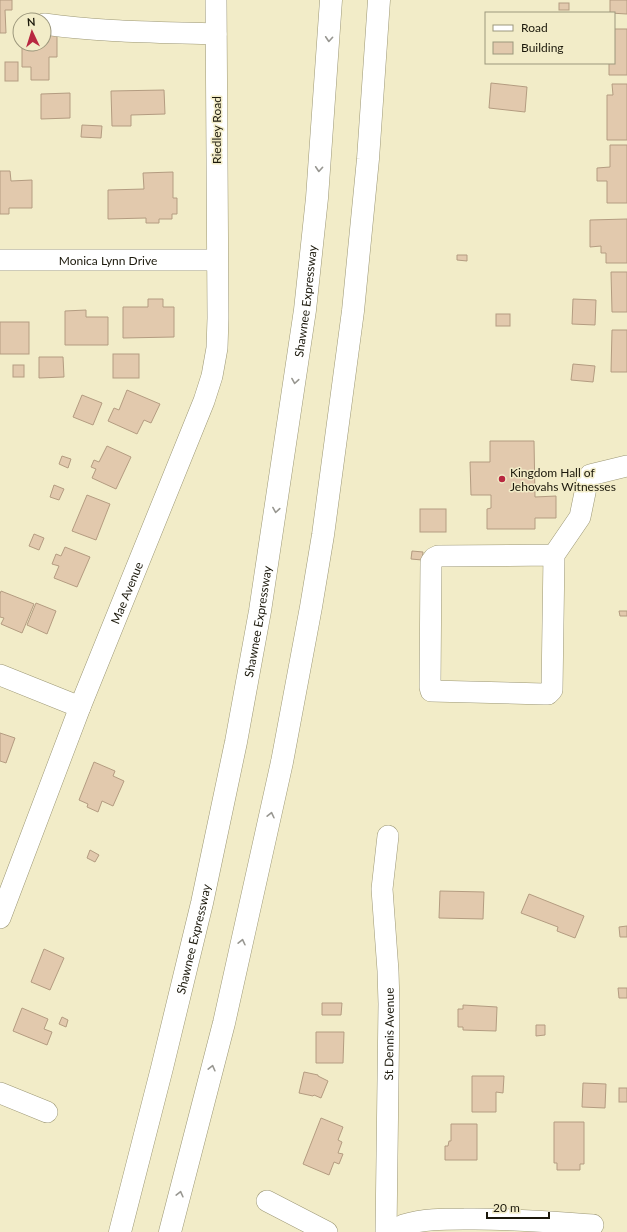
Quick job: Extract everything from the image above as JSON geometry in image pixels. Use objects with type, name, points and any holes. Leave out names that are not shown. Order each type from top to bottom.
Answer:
[{"type":"highway","name":"Shawnee Expressway","points":[[120,1232],[202,903],[236,742],[259,619],[305,310],[317,198],[331,0]]},
{"type":"highway","points":[[170,1232],[224,1023],[282,762],[311,607],[323,534],[353,311],[368,159],[379,0]]},
{"type":"street","name":"Riedley Road","points":[[216,0],[217,260]]},
{"type":"street","points":[[52,25],[133,32],[216,34]]},
{"type":"street","name":"Monica Lynn Drive","points":[[0,260],[217,260]]},
{"type":"street","name":"Mae Avenue","points":[[0,918],[80,708],[204,401],[212,376],[217,348],[217,260]]},
{"type":"street","points":[[554,555],[438,556],[434,558],[431,562],[431,691],[548,694],[552,690],[554,555],[580,517],[588,478],[590,475],[627,466]]},
{"type":"street","points":[[0,675],[80,708]]},
{"type":"street","name":"St Dennis Avenue","points":[[386,1232],[389,1004],[382,889],[388,836]]},
{"type":"street","points":[[0,1093],[47,1112]]},
{"type":"street","points":[[267,1201],[327,1232]]},
{"type":"street","points":[[399,1232],[403,1225],[419,1220],[437,1219],[516,1219],[593,1225]]},
{"type":"building","points":[[0,0],[12,0],[12,10],[5,10],[6,33],[0,33]]},
{"type":"building","points":[[610,0],[627,0],[627,14],[610,12]]},
{"type":"building","points":[[559,3],[569,3],[569,10],[559,10]]},
{"type":"building","points":[[615,29],[627,29],[627,75],[609,75],[609,64],[615,64]]},
{"type":"building","points":[[52,30],[57,30],[57,57],[49,57],[49,80],[31,80],[31,67],[22,67],[22,52],[52,52]]},
{"type":"building","points":[[5,62],[18,62],[18,81],[5,81]]},
{"type":"building","points":[[491,83],[527,87],[525,112],[489,108]]},
{"type":"building","points":[[612,84],[627,84],[627,140],[607,140],[607,95],[613,95]]},
{"type":"building","points":[[164,90],[165,114],[131,115],[131,126],[112,126],[111,91]]},
{"type":"building","points":[[70,93],[70,118],[41,119],[41,94]]},
{"type":"building","points":[[82,125],[102,126],[101,138],[81,137]]},
{"type":"building","points":[[610,145],[627,145],[627,203],[607,203],[607,181],[597,181],[597,168],[610,167]]},
{"type":"building","points":[[0,171],[10,171],[11,181],[32,180],[32,208],[9,208],[9,214],[0,214]]},
{"type":"building","points":[[173,172],[173,198],[177,198],[177,214],[172,214],[172,219],[159,219],[159,223],[146,223],[146,218],[108,219],[108,190],[144,189],[143,173]]},
{"type":"building","points":[[627,219],[627,263],[606,263],[606,253],[601,253],[601,246],[590,247],[590,220]]},
{"type":"building","points":[[457,255],[467,255],[467,261],[457,260]]},
{"type":"building","points":[[611,272],[627,272],[627,312],[612,312]]},
{"type":"building","points":[[148,299],[163,299],[163,307],[174,307],[174,337],[123,338],[123,307],[148,307]]},
{"type":"building","points":[[573,299],[596,300],[595,325],[572,324]]},
{"type":"building","points":[[86,310],[86,317],[108,317],[108,345],[65,345],[65,311]]},
{"type":"building","points":[[496,314],[510,314],[510,326],[496,326]]},
{"type":"building","points":[[0,322],[29,322],[29,354],[0,354]]},
{"type":"building","points":[[612,330],[627,330],[627,372],[611,372]]},
{"type":"building","points":[[113,354],[139,354],[139,378],[113,378]]},
{"type":"building","points":[[39,357],[63,357],[64,377],[39,378]]},
{"type":"building","points":[[573,364],[595,366],[593,382],[571,380]]},
{"type":"building","points":[[13,365],[24,365],[24,377],[13,377]]},
{"type":"building","points":[[127,390],[160,404],[151,423],[144,420],[137,434],[108,421],[114,408],[119,410]]},
{"type":"building","points":[[82,395],[102,403],[93,425],[73,417]]},
{"type":"building","name":"Kingdom Hall of Jehovahs Witnesses","points":[[490,441],[534,441],[535,497],[556,496],[556,518],[535,518],[535,529],[487,529],[487,509],[491,508],[491,495],[471,495],[470,462],[490,462]]},
{"type":"building","points":[[107,446],[131,457],[116,489],[92,478],[96,469],[91,467],[94,460],[99,462]]},
{"type":"building","points":[[62,456],[71,459],[68,468],[59,464]]},
{"type":"building","points":[[54,485],[64,489],[59,500],[50,497]]},
{"type":"building","points":[[87,495],[110,504],[96,540],[72,531]]},
{"type":"building","points":[[420,509],[446,509],[446,532],[420,532]]},
{"type":"building","points":[[34,534],[44,538],[39,550],[29,546]]},
{"type":"building","points":[[65,547],[90,557],[77,587],[54,578],[59,566],[52,564],[56,554],[61,556]]},
{"type":"building","points":[[412,551],[423,552],[422,560],[411,559]]},
{"type":"building","points":[[1,591],[34,604],[22,633],[1,624],[4,618],[0,617]]},
{"type":"building","points":[[36,603],[56,611],[47,634],[27,625]]},
{"type":"building","points":[[619,611],[627,611],[627,616],[620,616]]},
{"type":"building","points":[[0,733],[15,738],[6,763],[0,761]]},
{"type":"building","points":[[94,762],[115,771],[113,776],[124,781],[113,806],[102,801],[98,812],[87,807],[88,804],[79,800]]},
{"type":"building","points":[[90,850],[99,855],[95,862],[87,858]]},
{"type":"building","points":[[440,891],[484,892],[483,919],[439,918]]},
{"type":"building","points":[[529,894],[584,916],[575,938],[557,931],[558,927],[521,913]]},
{"type":"building","points":[[627,926],[627,937],[620,937],[619,927]]},
{"type":"building","points":[[44,949],[64,958],[50,990],[31,982]]},
{"type":"building","points":[[618,988],[627,988],[627,998],[619,998]]},
{"type":"building","points":[[322,1003],[342,1003],[341,1015],[322,1015]]},
{"type":"building","points":[[463,1005],[497,1007],[496,1031],[463,1030],[463,1027],[458,1027],[458,1009],[463,1009]]},
{"type":"building","points":[[22,1008],[48,1019],[44,1029],[52,1032],[47,1045],[13,1031]]},
{"type":"building","points":[[62,1017],[68,1020],[66,1027],[59,1024]]},
{"type":"building","points":[[536,1025],[545,1025],[545,1035],[536,1036]]},
{"type":"building","points":[[316,1032],[344,1032],[343,1063],[316,1063]]},
{"type":"building","points":[[304,1072],[318,1075],[328,1081],[321,1098],[314,1095],[299,1093]]},
{"type":"building","points":[[472,1076],[504,1076],[503,1093],[496,1092],[496,1112],[472,1112]]},
{"type":"building","points":[[583,1083],[606,1084],[605,1108],[582,1107]]},
{"type":"building","points":[[619,1088],[627,1088],[627,1102],[619,1102]]},
{"type":"building","points":[[321,1118],[343,1127],[338,1140],[342,1142],[338,1153],[343,1154],[339,1164],[334,1162],[329,1175],[303,1164]]},
{"type":"building","points":[[554,1122],[584,1122],[584,1164],[580,1164],[580,1170],[557,1170],[557,1163],[554,1163]]},
{"type":"building","points":[[451,1124],[477,1124],[477,1160],[445,1160],[445,1146],[448,1146],[449,1141],[451,1141]]},
{"type":"place","name":"Kingdom Hall of Jehovahs Witnesses","points":[[502,479]]}]
